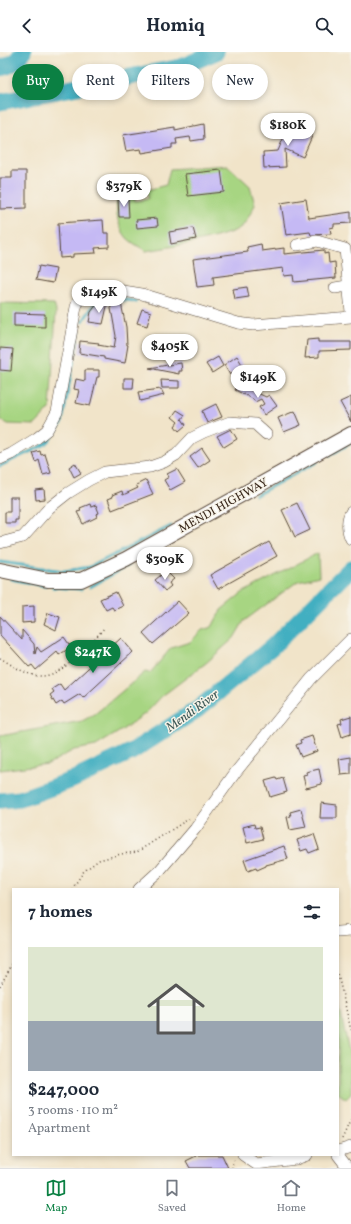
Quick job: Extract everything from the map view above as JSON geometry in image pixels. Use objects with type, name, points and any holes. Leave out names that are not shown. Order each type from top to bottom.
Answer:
[{"type":"main road","name":"MENDI HIGHWAY","points":[[0,570],[48,580],[81,580],[126,559],[351,434]]},
{"type":"street","points":[[298,244],[317,241],[345,249],[347,286],[351,312]]},
{"type":"street","points":[[335,288],[347,286]]},
{"type":"street","points":[[0,459],[11,454],[47,430],[57,412],[76,307],[79,299],[94,292],[111,290],[142,294],[238,323],[253,325],[351,317]]},
{"type":"street","points":[[0,543],[23,537],[49,508],[68,493],[105,472],[150,467],[164,462],[176,455],[192,438],[230,422],[255,424],[266,434]]},
{"type":"street","points":[[351,512],[348,516],[348,533],[351,539]]},
{"type":"street","points":[[140,888],[160,870],[195,829],[235,773],[311,679],[351,639]]},
{"type":"street","points":[[339,932],[351,931]]},
{"type":"street","points":[[348,1168],[339,1152],[351,1147]]},
{"type":"street","points":[[244,1156],[256,1164],[303,1156]]},
{"type":"path","points":[[0,658],[35,675],[43,676],[51,674],[81,653],[105,627]]},
{"type":"path","points":[[73,888],[84,871],[99,860],[121,854],[137,852],[193,816]]},
{"type":"path","points":[[0,986],[12,965]]},
{"type":"path","points":[[339,979],[351,1030]]},
{"type":"path","points":[[339,1152],[343,1134],[351,1119]]},
{"type":"path","points":[[232,1168],[236,1156]]},
{"type":"green space","points":[[227,165],[250,186],[255,205],[242,226],[224,235],[146,251],[127,238],[123,233],[118,221],[116,209],[117,196],[119,190],[131,182],[135,201],[148,199],[147,190],[166,185],[170,169]]},
{"type":"green space","points":[[0,303],[54,304],[56,311],[50,409],[35,425],[8,424],[0,419]]},
{"type":"green space","points":[[318,553],[319,576],[298,581],[244,621],[234,638],[206,663],[162,696],[146,713],[122,730],[96,746],[74,750],[48,764],[0,770],[0,736],[82,721],[95,714],[145,672],[150,673],[171,648],[190,642],[202,630],[212,627],[221,610],[242,593]]},
{"type":"green space","points":[[339,1006],[351,1060],[351,1094],[346,1099],[339,1094]]},
{"type":"building","points":[[203,124],[204,139],[191,141],[190,137],[176,139],[177,144],[172,144],[172,148],[142,153],[141,149],[126,151],[123,135],[175,127],[175,130]]},
{"type":"building","points":[[289,124],[313,134],[303,157],[285,149],[286,167],[264,168],[263,152],[278,151]]},
{"type":"building","points":[[221,170],[224,192],[188,196],[185,174]]},
{"type":"building","points":[[12,171],[26,171],[26,208],[0,209],[0,178],[12,178]]},
{"type":"building","points":[[128,198],[129,217],[119,217],[118,199]]},
{"type":"building","points":[[306,199],[309,218],[351,212],[351,223],[334,224],[334,227],[330,228],[331,234],[311,235],[310,232],[286,235],[281,203]]},
{"type":"building","points":[[157,218],[158,226],[137,228],[136,220]]},
{"type":"building","points":[[103,220],[104,233],[109,233],[109,247],[95,248],[96,253],[73,254],[73,257],[60,258],[58,223]]},
{"type":"building","points":[[193,228],[196,239],[171,244],[169,232]]},
{"type":"building","points":[[261,244],[262,251],[284,248],[284,254],[324,250],[324,254],[328,253],[329,263],[335,262],[336,278],[294,282],[293,275],[284,276],[283,268],[213,277],[214,285],[197,287],[193,259],[248,252],[247,247]]},
{"type":"building","points":[[39,266],[56,269],[53,283],[36,280]]},
{"type":"building","points":[[247,287],[249,297],[235,299],[233,289]]},
{"type":"building","points":[[108,302],[103,324],[89,322],[91,312],[97,304]]},
{"type":"building","points":[[110,303],[121,303],[128,345],[125,363],[104,359],[104,357],[79,353],[80,341],[99,343],[98,345],[114,348],[116,336]]},
{"type":"building","points":[[142,309],[151,312],[147,326],[137,323]]},
{"type":"building","points":[[14,313],[45,314],[45,327],[14,326]]},
{"type":"building","points":[[318,339],[318,342],[351,342],[351,350],[319,351],[319,357],[305,358],[307,340]]},
{"type":"building","points":[[0,348],[13,349],[11,371],[0,370]]},
{"type":"building","points":[[237,356],[243,366],[230,375],[224,365]]},
{"type":"building","points":[[218,357],[223,366],[212,373],[206,364]]},
{"type":"building","points":[[181,363],[182,371],[179,371],[179,374],[149,368]]},
{"type":"building","points":[[85,370],[99,370],[99,377],[97,377],[90,406],[76,403],[79,390],[74,389],[76,379],[85,381]]},
{"type":"building","points":[[124,378],[134,378],[133,388],[124,388]]},
{"type":"building","points":[[161,380],[179,381],[179,388],[162,388]]},
{"type":"building","points":[[238,384],[266,397],[269,395],[277,406],[264,415],[259,407],[264,404],[261,399],[255,402],[253,399],[235,390]]},
{"type":"building","points":[[161,389],[164,395],[140,401],[138,392]]},
{"type":"building","points":[[351,397],[351,422],[340,402]]},
{"type":"building","points":[[216,404],[222,417],[207,423],[202,411]]},
{"type":"building","points":[[177,410],[185,415],[181,420],[182,419],[186,425],[179,431],[175,426],[178,422],[172,417]]},
{"type":"building","points":[[295,411],[301,425],[284,432],[278,418]]},
{"type":"building","points":[[231,429],[237,439],[224,447],[217,436]]},
{"type":"building","points":[[202,448],[210,460],[198,468],[190,457]]},
{"type":"building","points":[[40,451],[41,455],[45,454],[51,473],[43,475],[39,460],[36,462],[33,453]]},
{"type":"building","points":[[75,463],[81,473],[74,477],[69,467]]},
{"type":"building","points":[[177,469],[185,482],[170,490],[164,480],[169,477],[167,474]]},
{"type":"building","points":[[146,480],[153,494],[112,510],[108,499],[113,497],[112,495],[122,491],[123,495],[138,488],[136,485]]},
{"type":"building","points":[[44,489],[45,499],[36,500],[35,490]]},
{"type":"building","points":[[10,497],[18,497],[18,520],[15,520],[15,523],[5,523],[5,512],[10,512]]},
{"type":"building","points":[[297,503],[310,530],[295,537],[282,510]]},
{"type":"building","points":[[90,504],[91,507],[96,505],[99,513],[96,514],[97,517],[83,524],[77,512],[81,511],[80,508]]},
{"type":"building","points":[[269,542],[277,556],[218,589],[210,575]]},
{"type":"building","points":[[166,571],[174,579],[169,583],[171,586],[165,591],[155,580]]},
{"type":"building","points":[[116,592],[123,606],[114,610],[112,607],[106,610],[100,599]]},
{"type":"building","points":[[178,601],[189,613],[153,644],[143,633]]},
{"type":"building","points":[[34,606],[34,622],[22,623],[22,607]]},
{"type":"building","points":[[48,613],[60,617],[56,630],[44,624]]},
{"type":"building","points":[[0,616],[22,640],[22,630],[34,644],[35,654],[37,647],[41,652],[64,637],[71,647],[59,655],[57,652],[36,670],[32,665],[29,667],[0,635]]},
{"type":"building","points":[[121,638],[133,652],[83,698],[80,694],[64,704],[62,701],[56,705],[50,695],[54,692],[52,689],[60,684],[64,690]]},
{"type":"building","points":[[351,716],[351,734],[342,737],[338,724],[342,723],[341,719]]},
{"type":"building","points":[[312,736],[317,751],[301,757],[296,745],[301,743],[300,740]]},
{"type":"building","points":[[351,757],[351,774],[341,775],[339,759]]},
{"type":"building","points":[[319,769],[322,784],[306,788],[303,776],[307,775],[306,772]]},
{"type":"building","points":[[276,778],[277,780],[283,778],[287,792],[270,797],[265,781]]},
{"type":"building","points":[[321,803],[337,805],[337,818],[320,818]]},
{"type":"building","points":[[301,809],[306,827],[290,830],[287,817],[291,816],[290,812]]},
{"type":"building","points":[[254,824],[255,828],[260,827],[263,839],[247,843],[243,827]]},
{"type":"building","points":[[314,834],[319,849],[309,853],[307,849],[301,851],[297,840]]},
{"type":"building","points":[[284,846],[288,859],[266,865],[257,870],[256,868],[248,871],[244,860]]},
{"type":"building","points":[[196,1156],[222,1156],[228,1168],[190,1168],[186,1161]]},
{"type":"waterway","points":[[0,68],[13,63],[23,52]]},
{"type":"waterway","points":[[0,102],[181,67],[216,52]]},
{"type":"waterway","points":[[83,321],[95,303],[115,299],[136,301]]},
{"type":"waterway","points":[[0,466],[42,446],[49,441],[62,422],[79,331]]},
{"type":"waterway","points":[[330,455],[351,443]]},
{"type":"waterway","points":[[256,495],[317,462]]},
{"type":"waterway","points":[[0,562],[64,571],[90,567],[171,526]]},
{"type":"waterway","points":[[90,587],[129,565]]},
{"type":"waterway","name":"Mendi River","points":[[0,801],[20,799],[72,780],[131,752],[198,709],[273,646],[351,568]]},
{"type":"waterway","points":[[11,579],[45,586]]},
{"type":"waterway","points":[[53,587],[81,589]]}]
